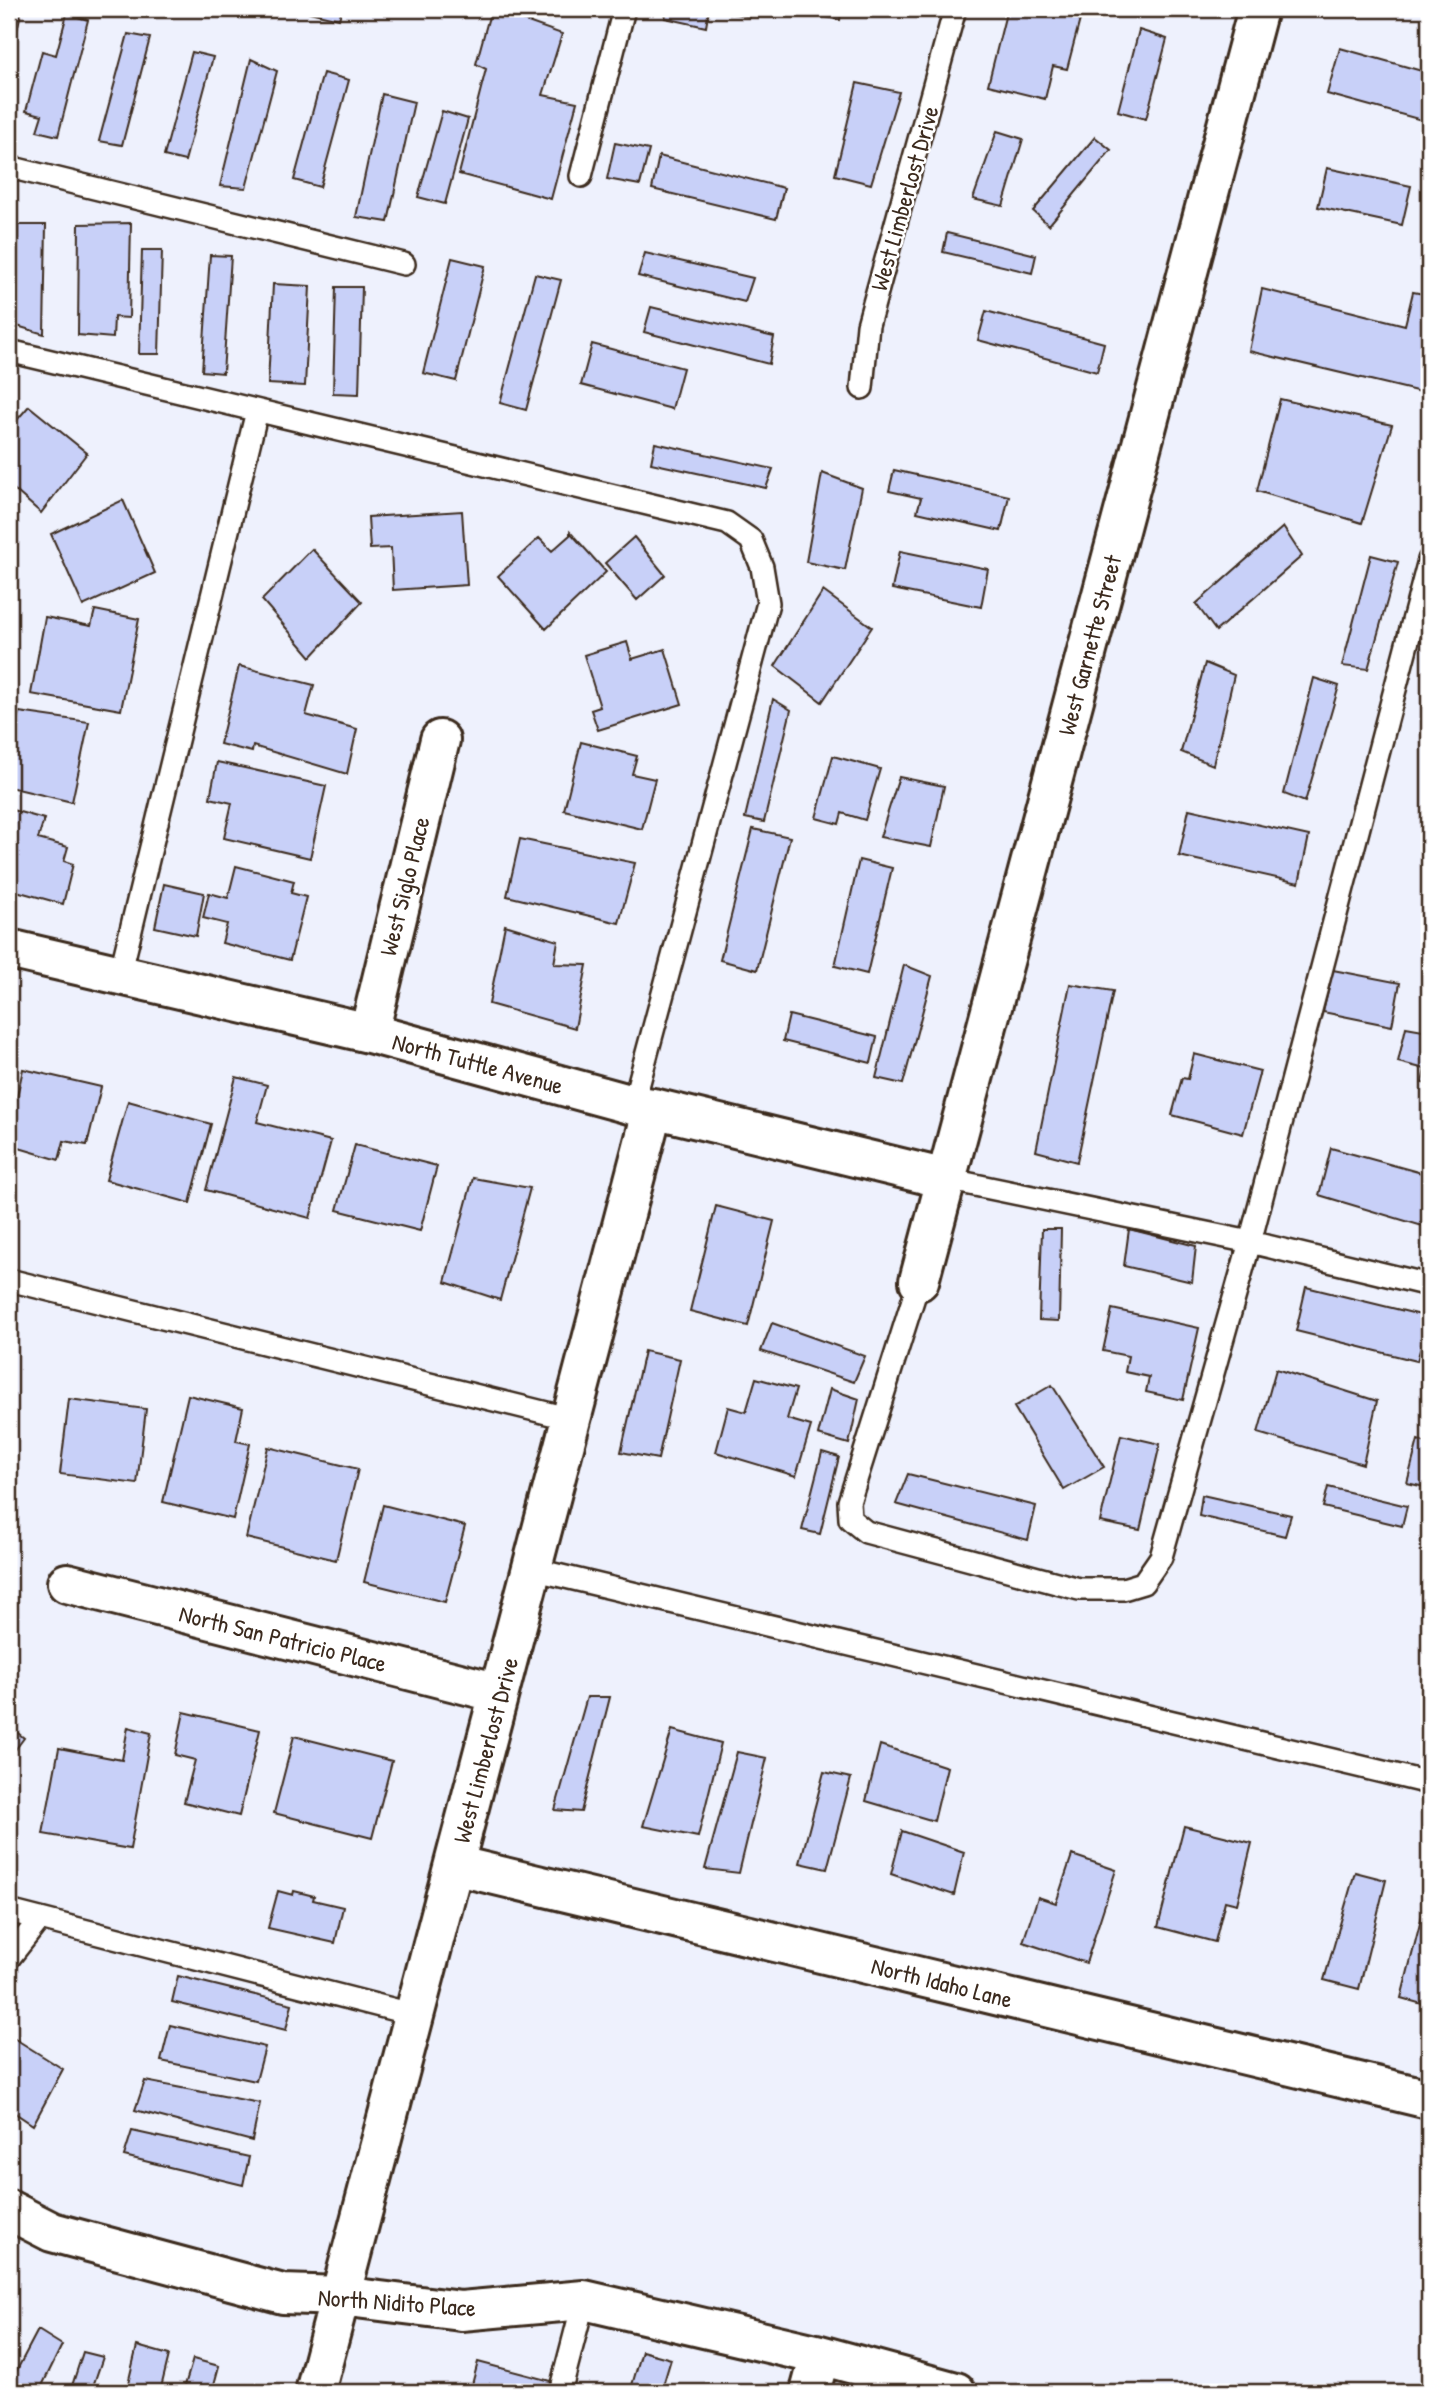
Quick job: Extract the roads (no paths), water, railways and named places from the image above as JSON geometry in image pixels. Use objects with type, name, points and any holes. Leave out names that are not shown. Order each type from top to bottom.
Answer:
[{"type":"street","name":"West Garnette Street","points":[[919,1281],[1258,9]]},
{"type":"street","name":"West Siglo Place","points":[[369,1033],[440,740]]},
{"type":"street","name":"North Tuttle Avenue","points":[[9,949],[369,1033],[643,1106],[946,1179]]},
{"type":"street","name":"West Limberlost Drive","points":[[315,2392],[571,1419],[643,1106]]},
{"type":"street","name":"North San Patricio Place","points":[[67,1583],[499,1693]]},
{"type":"street","name":"North Idaho Lane","points":[[454,1865],[1429,2099]]},
{"type":"street","name":"North Nidito Place","points":[[9,2210],[51,2232],[288,2294],[461,2311],[584,2300],[820,2354],[956,2392]]},
{"type":"street","points":[[810,2392],[820,2354]]},
{"type":"lane","points":[[581,176],[624,9]]},
{"type":"lane","name":"West Limberlost Drive","points":[[862,388],[868,325],[955,9]]},
{"type":"lane","points":[[9,167],[404,264]]},
{"type":"lane","points":[[9,351],[727,523],[751,540],[762,567],[768,603],[643,1106]]},
{"type":"lane","points":[[120,975],[257,411]]},
{"type":"lane","points":[[919,1281],[849,1502],[850,1519],[866,1532],[1079,1588],[1123,1589],[1143,1583],[1161,1557],[1250,1242],[1429,560]]},
{"type":"lane","points":[[946,1179],[1250,1242],[1429,1286]]},
{"type":"lane","points":[[9,1280],[571,1419]]},
{"type":"lane","points":[[532,1569],[1429,1783]]},
{"type":"lane","points":[[9,1911],[415,2015]]},
{"type":"lane","points":[[9,1958],[39,1920]]},
{"type":"lane","points":[[560,2392],[584,2300]]}]
